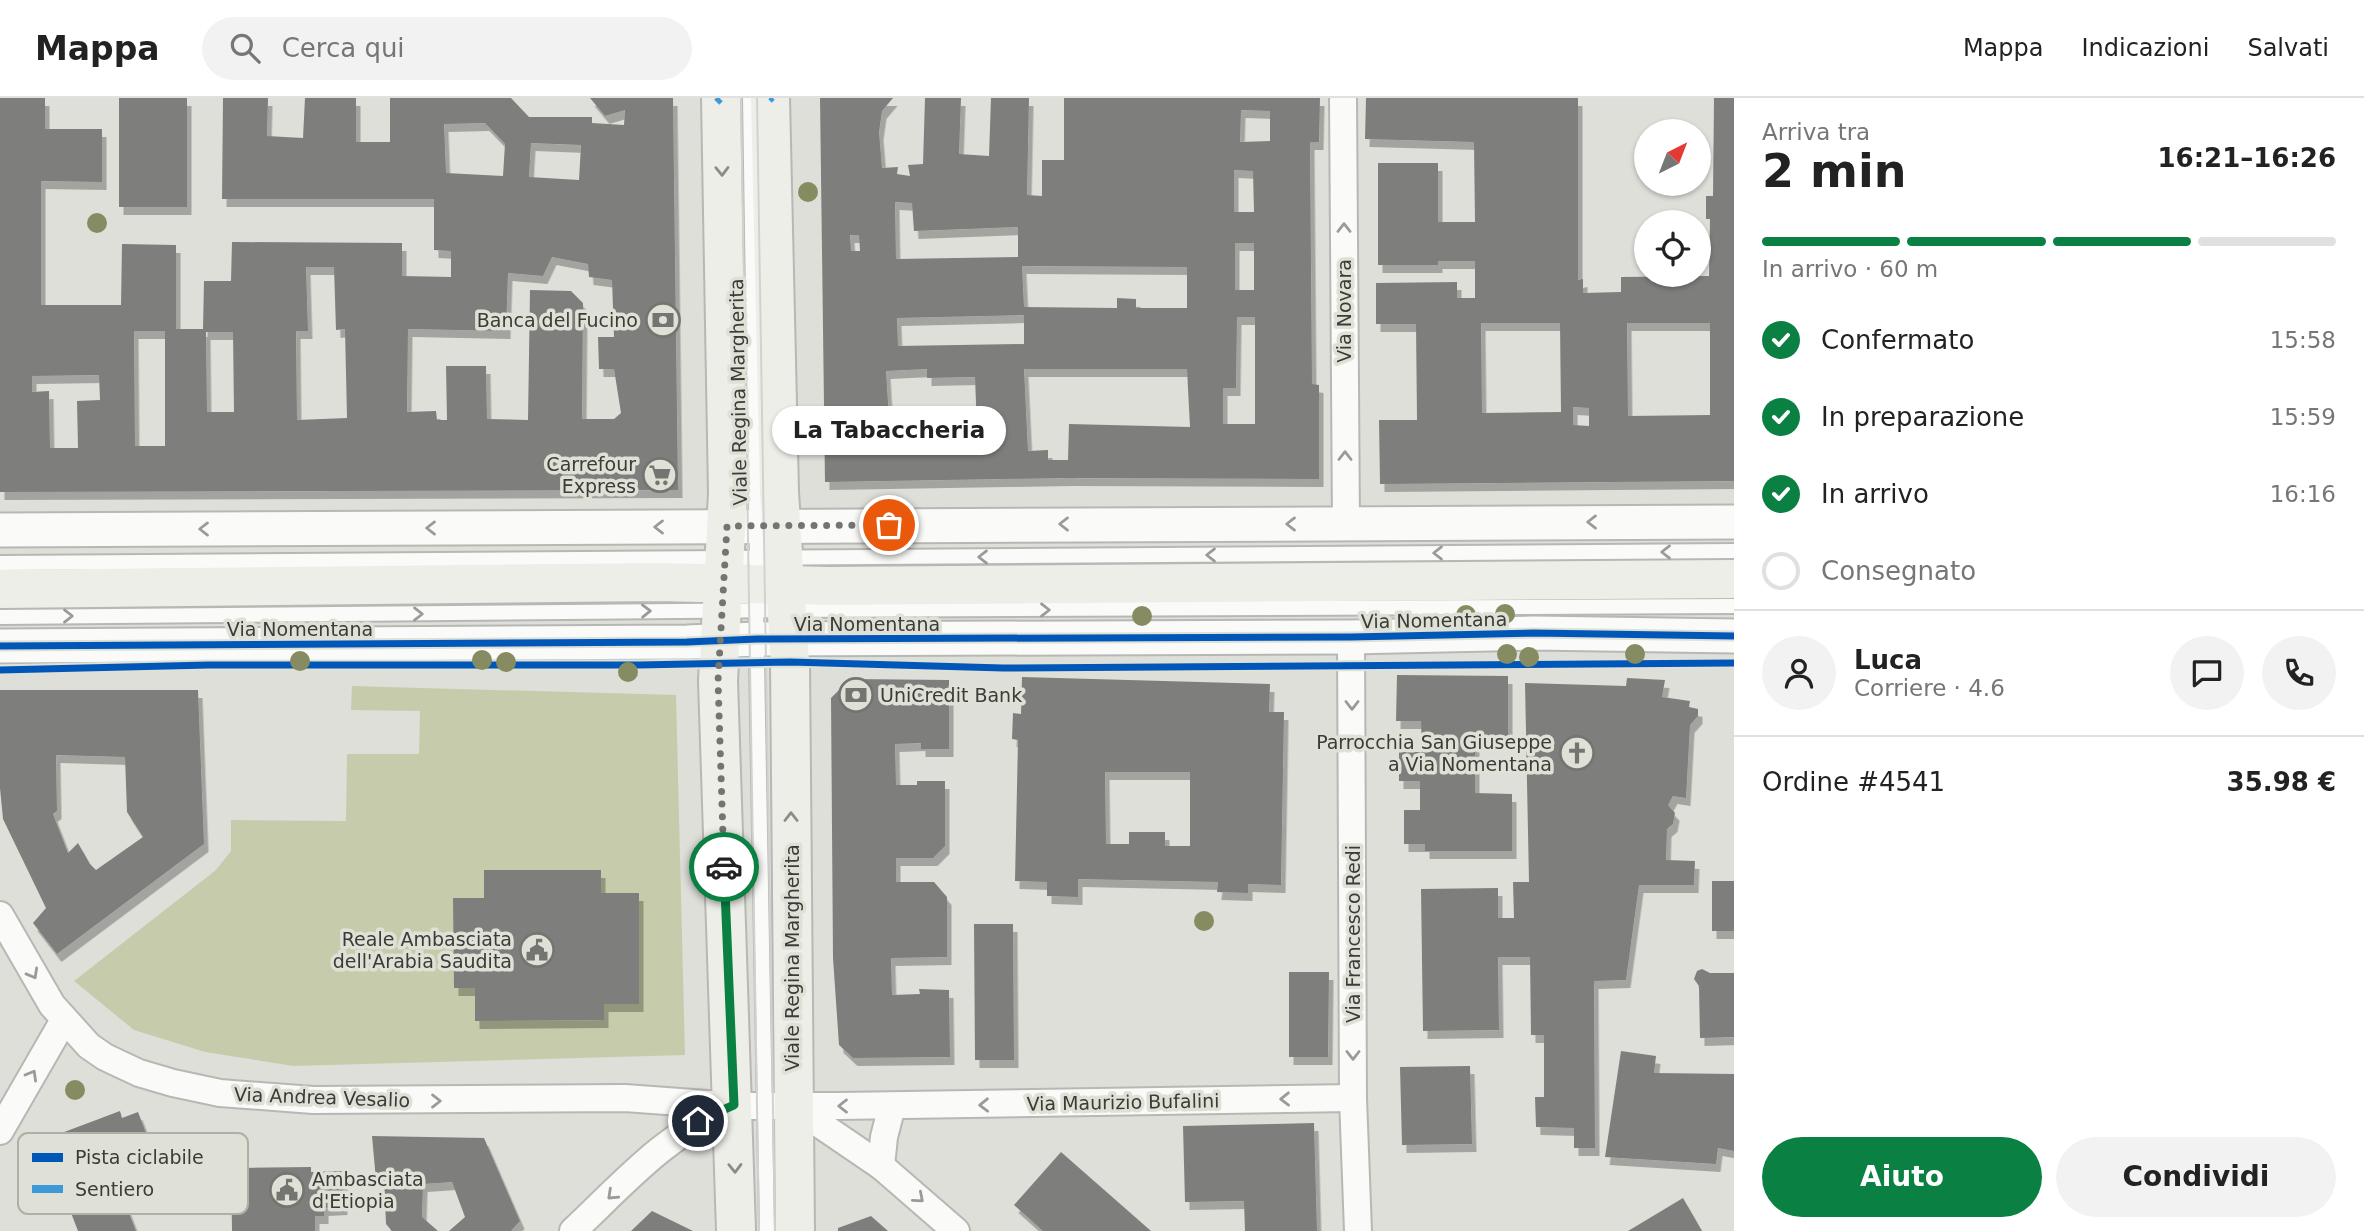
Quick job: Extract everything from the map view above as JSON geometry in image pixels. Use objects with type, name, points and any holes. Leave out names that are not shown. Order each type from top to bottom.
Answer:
[{"type":"main road","name":"Viale Regina Margherita","points":[[721,98],[755,584],[719,695],[764,1106],[795,1231]]},
{"type":"main road","name":"Viale Regina Margherita","points":[[736,1231],[764,1106],[755,584],[770,98]]},
{"type":"main road","name":"Via Nomentana","points":[[0,589],[1734,579]]},
{"type":"street","name":"Via Novara","points":[[1343,98],[1346,524]]},
{"type":"street","name":"Via Nomentana","points":[[0,646],[755,584],[1346,524],[1734,522]]},
{"type":"street","name":"Via Nomentana","points":[[0,530],[755,584],[1352,637],[1533,633],[1734,636]]},
{"type":"street","name":"Via Francesco Redi","points":[[1352,637],[1353,1098],[1357,1231]]},
{"type":"street","name":"Via Andrea Vesalio","points":[[0,915],[39,985],[64,1020],[89,1046],[139,1073],[173,1083],[220,1093],[313,1100],[639,1099],[764,1106]]},
{"type":"street","points":[[0,1131],[64,1020]]},
{"type":"street","name":"Via Maurizio Bufalini","points":[[764,1106],[892,1107],[1353,1098]]},
{"type":"street","points":[[573,1231],[650,1158],[690,1126],[764,1106],[881,1166],[956,1231]]},
{"type":"street","points":[[881,1166],[884,1137],[892,1107]]},
{"type":"lane","name":"Viale Regina Margherita","points":[[750,98],[755,584]]},
{"type":"lane","name":"Via Nomentana","points":[[0,617],[755,584],[1734,551]]},
{"type":"lane","name":"Via Nomentana","points":[[0,563],[685,557],[755,584],[1734,606]]},
{"type":"lane","name":"Viale Regina Margherita","points":[[764,1106],[767,1231]]},
{"type":"green space","points":[[352,686],[676,695],[685,1055],[293,1066],[205,1052],[134,1030],[74,981],[216,870],[231,851],[231,820],[346,821],[347,754],[419,754],[420,711],[351,710]]},
{"type":"building","points":[[0,98],[45,98],[45,129],[102,129],[102,182],[41,181],[41,305],[121,305],[122,244],[176,245],[176,329],[203,329],[204,281],[231,281],[232,242],[402,243],[402,276],[451,277],[451,251],[434,250],[434,199],[222,199],[223,98],[268,98],[267,136],[303,138],[305,98],[356,98],[356,142],[390,142],[390,98],[511,98],[529,117],[592,117],[592,123],[624,125],[625,110],[605,116],[590,98],[673,98],[678,490],[0,492]],"holes":[[[485,123],[505,144],[503,176],[446,173],[444,124]],[[531,143],[581,145],[579,180],[529,177]],[[552,257],[588,264],[589,277],[612,280],[614,337],[598,337],[599,369],[614,369],[621,413],[614,419],[582,419],[583,303],[571,291],[530,290],[528,420],[487,419],[486,366],[446,366],[447,420],[437,420],[436,411],[407,412],[408,329],[506,331],[508,273],[543,276]],[[306,267],[334,267],[336,330],[345,329],[347,418],[297,420],[296,331],[308,331]],[[134,331],[165,331],[165,446],[135,446]],[[206,332],[233,332],[234,412],[207,412]],[[99,375],[100,400],[77,401],[78,448],[50,448],[49,391],[32,392],[32,376]]]},
{"type":"building","points":[[119,98],[187,98],[187,207],[119,207]]},
{"type":"building","points":[[820,98],[893,98],[882,111],[879,132],[882,168],[898,167],[897,174],[910,176],[908,165],[923,164],[925,98],[961,98],[959,154],[989,156],[991,98],[1029,98],[1027,195],[1042,196],[1042,160],[1064,160],[1064,98],[1320,98],[1319,142],[1310,142],[1312,384],[1319,385],[1319,479],[1068,478],[825,482]],"holes":[[[1241,110],[1270,111],[1270,141],[1240,142]],[[1234,170],[1253,171],[1254,212],[1234,212]],[[895,202],[912,203],[914,231],[1018,227],[1018,257],[896,259]],[[850,235],[859,235],[860,251],[851,251]],[[1235,243],[1254,243],[1254,290],[1235,290]],[[1022,266],[1187,267],[1187,308],[1136,308],[1136,299],[1117,298],[1117,308],[1024,307]],[[1024,315],[1024,344],[898,346],[897,318]],[[1237,317],[1255,317],[1255,424],[1223,424],[1223,388],[1236,388]],[[927,369],[927,378],[975,377],[977,430],[930,431],[930,418],[889,419],[886,371]],[[1024,369],[1187,369],[1190,427],[1069,424],[1068,460],[1048,460],[1048,450],[1028,451]]]},
{"type":"building","points":[[1366,98],[1578,98],[1578,280],[1583,279],[1583,293],[1621,292],[1621,277],[1634,277],[1634,287],[1711,287],[1711,210],[1706,210],[1706,196],[1713,196],[1714,98],[1734,98],[1734,481],[1380,484],[1379,420],[1417,420],[1416,324],[1376,324],[1376,283],[1457,282],[1457,298],[1475,298],[1475,261],[1438,261],[1438,265],[1378,265],[1378,163],[1438,163],[1438,222],[1475,222],[1474,142],[1365,139]],"holes":[[[1481,323],[1560,323],[1561,412],[1482,413]],[[1627,323],[1710,323],[1710,415],[1628,416]],[[1573,407],[1589,408],[1589,426],[1573,425]]]},
{"type":"building","points":[[1397,675],[1508,676],[1508,739],[1475,738],[1475,793],[1512,794],[1512,851],[1425,851],[1425,844],[1404,844],[1404,810],[1420,810],[1420,781],[1399,781],[1399,752],[1422,752],[1421,721],[1396,721]]},
{"type":"building","points":[[1022,677],[1270,684],[1269,712],[1284,712],[1281,885],[1248,884],[1248,893],[1217,892],[1218,882],[1078,879],[1078,897],[1047,896],[1047,882],[1015,881],[1018,740],[1012,739],[1013,713],[1021,714]],"holes":[[[1105,772],[1190,772],[1190,846],[1165,846],[1165,832],[1129,832],[1129,844],[1106,844]]]},
{"type":"building","points":[[1627,678],[1665,680],[1662,697],[1690,701],[1689,707],[1698,709],[1698,716],[1690,725],[1686,798],[1673,796],[1668,805],[1675,813],[1673,824],[1667,829],[1666,860],[1695,861],[1694,885],[1639,885],[1626,980],[1594,981],[1595,1148],[1574,1148],[1574,1128],[1536,1127],[1535,1097],[1544,1097],[1544,1035],[1531,1035],[1530,957],[1498,957],[1499,1030],[1423,1031],[1421,889],[1498,888],[1498,918],[1514,918],[1513,882],[1529,882],[1525,683],[1626,686]]},
{"type":"building","points":[[850,679],[949,680],[949,749],[921,749],[921,743],[895,744],[896,785],[917,785],[917,781],[945,781],[945,846],[933,858],[896,858],[896,882],[934,882],[947,897],[947,957],[891,958],[892,995],[920,994],[919,989],[949,990],[950,1057],[853,1058],[839,1045],[833,958],[831,698]]},
{"type":"building","points":[[0,690],[198,690],[204,844],[57,954],[33,923],[46,908],[3,819],[0,788]],"holes":[[[56,755],[125,757],[127,812],[143,837],[96,870],[78,843],[68,853],[53,814],[57,811]]]},
{"type":"building","points":[[484,870],[601,870],[601,893],[639,893],[639,1004],[604,1004],[604,1020],[475,1021],[475,988],[454,988],[453,898],[484,898]]},
{"type":"building","points":[[1712,881],[1734,881],[1734,931],[1712,931]]},
{"type":"building","points":[[974,924],[1013,924],[1014,1060],[975,1060]]},
{"type":"building","points":[[1702,969],[1710,973],[1734,973],[1734,1037],[1700,1038],[1699,986],[1694,979],[1697,971]]},
{"type":"building","points":[[1289,972],[1329,972],[1328,1057],[1289,1057]]},
{"type":"building","points":[[1621,1051],[1656,1056],[1654,1073],[1734,1074],[1734,1151],[1718,1148],[1716,1164],[1605,1157]]},
{"type":"building","points":[[1470,1066],[1472,1144],[1402,1145],[1400,1067]]},
{"type":"building","points":[[120,1111],[122,1118],[138,1112],[146,1133],[62,1133]]},
{"type":"building","points":[[1314,1123],[1317,1231],[1245,1231],[1244,1201],[1185,1202],[1183,1126]]},
{"type":"building","points":[[372,1136],[484,1138],[520,1221],[511,1231],[449,1231],[465,1217],[452,1182],[423,1184],[422,1217],[438,1231],[392,1231],[386,1224],[384,1180],[376,1180]]},
{"type":"building","points":[[1061,1152],[1151,1231],[1043,1231],[1014,1205]]},
{"type":"building","name":"Ambasciata d'Etiopia","points":[[311,1167],[311,1172],[343,1171],[343,1207],[324,1208],[324,1216],[315,1216],[315,1231],[232,1231],[232,1214],[248,1214],[248,1168]]},
{"type":"building","points":[[1683,1198],[1702,1231],[1628,1231]]},
{"type":"building","points":[[652,1211],[693,1231],[631,1231]]},
{"type":"building","points":[[71,1214],[129,1214],[136,1231],[78,1231]]},
{"type":"building","points":[[871,1216],[888,1231],[838,1231],[838,1228]]},
{"type":"tram line","points":[[741,98],[759,1231]]},
{"type":"tram line","points":[[757,98],[775,1231]]},
{"type":"marked path","points":[[716,98],[721,103]]},
{"type":"marked path","points":[[770,101],[773,98]]},
{"type":"cycle path","points":[[0,646],[1351,637],[1533,633],[1734,636]]},
{"type":"cycle path","points":[[0,670],[209,665],[639,665],[790,662],[1003,668],[1734,663]]},
{"type":"way so far","points":[[724,867],[718,681],[727,526],[889,525]]},
{"type":"place","name":"Banca del Fucino","points":[[663,320]]},
{"type":"place","name":"Carrefour Express","points":[[660,475]]},
{"type":"place","name":"La Tabaccheria","points":[[889,525]]},
{"type":"place","name":"UniCredit Bank","points":[[856,695]]},
{"type":"place","name":"Parrocchia San Giuseppe a Via Nomentana","points":[[1577,753]]},
{"type":"place","name":"Reale Ambasciata dell'Arabia Saudita","points":[[537,950]]},
{"type":"place","name":"Ambasciata d'Etiopia","points":[[287,1190]]},
{"type":"route","points":[[698,1121],[734,1105],[724,867]]}]
